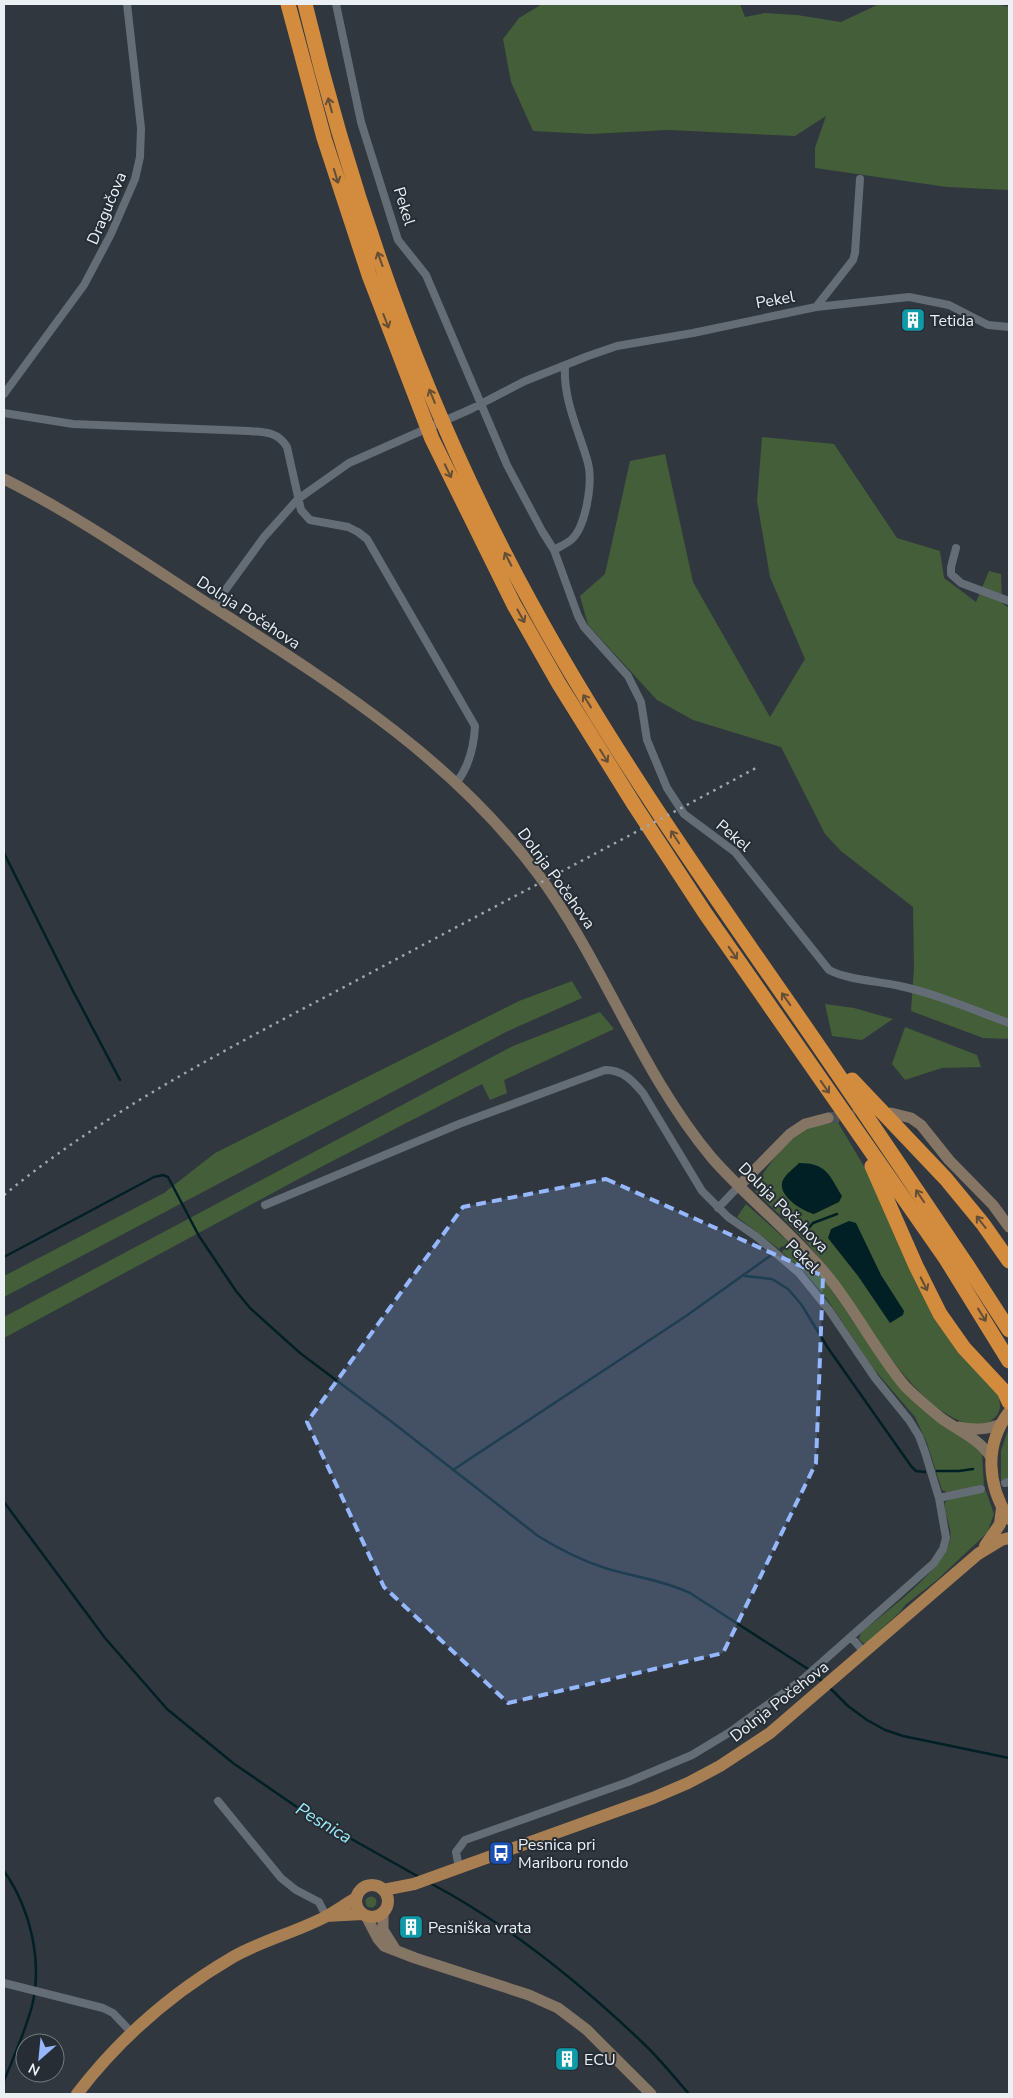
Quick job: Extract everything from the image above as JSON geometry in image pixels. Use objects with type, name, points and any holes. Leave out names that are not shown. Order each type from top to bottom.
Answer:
[{"type":"highway","points":[[281,4],[284,14],[294,28]]},
{"type":"highway","points":[[288,4],[324,138],[375,292],[432,439],[514,605],[559,684],[635,806],[834,1113],[962,1269],[1009,1330]]},
{"type":"highway","points":[[305,4],[322,75],[360,204],[415,354],[447,434],[493,529],[570,674],[691,862],[814,1039],[962,1269],[1009,1361]]},
{"type":"highway","points":[[315,4],[324,56],[322,75]]},
{"type":"highway","points":[[814,1039],[832,1051],[856,1086],[946,1179],[983,1224],[1009,1261]]},
{"type":"highway","points":[[834,1113],[843,1121],[871,1164],[916,1266],[940,1314],[964,1348],[1004,1391],[1007,1412]]},
{"type":"main road","name":"Dolnja Počehova","points":[[4,479],[84,524],[213,607],[395,729],[457,782],[497,824],[539,876],[577,932],[656,1077],[709,1154],[739,1186],[789,1233],[830,1278],[906,1386],[942,1418],[979,1442],[991,1457]]},
{"type":"main road","points":[[891,1112],[911,1118],[921,1125],[949,1160],[993,1205],[1009,1227]]},
{"type":"main road","points":[[739,1186],[790,1134],[805,1124],[834,1113]]},
{"type":"main road","points":[[954,1426],[978,1430],[991,1428],[1007,1412]]},
{"type":"main road","points":[[1006,1513],[994,1487],[991,1457],[994,1441],[1007,1412]]},
{"type":"main road","name":"Dolnja Počehova","points":[[978,1554],[995,1533],[1006,1513]]},
{"type":"main road","name":"Dolnja Počehova","points":[[414,1884],[653,1798],[688,1783],[720,1766],[764,1737],[978,1554],[1001,1540],[1009,1538]]},
{"type":"main road","points":[[326,1916],[364,1915],[373,1917],[414,1884]]},
{"type":"main road","points":[[383,1890],[414,1884]]},
{"type":"main road","points":[[77,2094],[100,2066],[132,2033],[179,1993],[233,1957],[271,1938],[326,1916],[356,1898],[360,1891],[367,1886],[375,1886],[383,1890],[387,1896],[383,1930],[396,1951]]},
{"type":"main road","points":[[356,1898],[357,1907],[384,1946],[420,1960],[521,1992],[558,2008],[587,2030],[651,2094]]},
{"type":"street","name":"Dragučova","points":[[4,394],[84,285],[111,234],[135,179],[140,157],[141,128],[127,4]]},
{"type":"street","name":"Pekel","points":[[336,4],[361,122],[398,240],[426,275],[507,466],[554,550],[581,621],[628,676],[641,702],[647,740],[666,788],[684,814],[735,852],[829,970],[841,976],[851,976],[900,986],[1009,1023]]},
{"type":"street","name":"Pekel","points":[[816,307],[853,260],[860,179]]},
{"type":"street","name":"Pekel","points":[[213,607],[264,537],[298,499],[349,463],[470,409],[525,381],[588,356],[618,346],[693,333],[816,307],[910,297],[949,305],[988,325],[1009,327]]},
{"type":"street","points":[[554,550],[572,539],[584,516],[589,486],[589,465],[572,416],[565,366]]},
{"type":"street","points":[[4,413],[74,424],[268,433],[277,436],[287,447],[301,510],[310,520],[348,527],[367,539],[475,726],[470,758],[464,773],[457,782]]},
{"type":"street","points":[[956,548],[950,567],[951,574],[961,583],[1009,601]]},
{"type":"street","name":"Pekel","points":[[265,1205],[460,1124],[606,1070],[617,1070],[633,1082],[643,1093],[702,1191],[718,1208],[780,1255],[799,1273],[829,1310],[875,1378],[919,1436],[939,1498]]},
{"type":"street","points":[[718,1208],[739,1186]]},
{"type":"street","points":[[939,1498],[981,1489]]},
{"type":"street","name":"Dolnja Počehova","points":[[455,1869],[456,1852],[465,1840],[628,1782],[692,1755],[730,1732],[803,1679],[938,1558],[946,1538],[939,1498]]},
{"type":"street","points":[[851,1637],[864,1652]]},
{"type":"street","points":[[218,1802],[281,1878],[296,1890],[319,1902],[326,1916]]},
{"type":"street","points":[[4,1984],[103,2008],[113,2013],[132,2033]]},
{"type":"highlighted area","points":[[606,1179],[823,1276],[816,1463],[723,1653],[508,1703],[384,1587],[307,1422],[463,1207]]},
{"type":"green space","points":[[542,4],[740,4],[745,17],[765,13],[797,15],[841,22],[879,4],[996,4],[1009,7],[1009,190],[947,187],[815,168],[815,148],[826,116],[795,136],[668,130],[590,134],[533,131],[511,82],[503,39],[519,18]]},
{"type":"green space","points":[[762,437],[834,444],[897,538],[940,551],[944,578],[976,602],[989,571],[1001,574],[1002,603],[1009,608],[1009,1039],[983,1038],[911,1011],[914,968],[913,907],[841,851],[825,834],[781,747],[693,720],[657,700],[588,625],[580,596],[605,574],[630,461],[665,454],[693,582],[770,717],[805,659],[770,577],[757,501]]},
{"type":"green space","points":[[572,981],[582,998],[506,1032],[4,1297],[4,1276],[164,1193],[215,1153],[519,1001]]},
{"type":"green space","points":[[825,1004],[854,1008],[893,1019],[862,1040],[832,1036]]},
{"type":"green space","points":[[600,1012],[614,1029],[504,1080],[507,1093],[490,1100],[482,1084],[319,1168],[4,1338],[4,1317],[513,1046]]},
{"type":"green space","points":[[905,1027],[977,1055],[981,1067],[942,1068],[905,1080],[892,1064]]},
{"type":"green space","points":[[837,1121],[865,1168],[891,1221],[997,1393],[1000,1401],[1000,1410],[995,1418],[989,1422],[974,1424],[952,1417],[931,1402],[889,1356],[814,1251],[790,1224],[755,1191],[763,1174],[777,1155],[803,1131],[811,1127]]},
{"type":"green space","points":[[746,1204],[792,1245],[825,1281],[894,1380],[971,1441],[982,1454],[984,1485],[949,1493],[942,1490],[927,1443],[915,1417],[872,1367],[827,1299],[806,1274],[782,1252],[785,1248],[782,1246],[779,1249],[737,1217]]},
{"type":"green space","points":[[1009,1427],[1009,1480],[1001,1480],[1001,1451]]},
{"type":"green space","points":[[986,1491],[994,1514],[987,1533],[937,1580],[905,1605],[900,1612],[866,1643],[863,1643],[859,1639],[861,1633],[926,1577],[945,1552],[951,1535],[945,1511],[945,1502],[953,1498]]},
{"type":"green space","points":[[371,1896],[377,1902],[371,1908],[365,1902]]},
{"type":"water","points":[[799,1163],[816,1165],[826,1172],[842,1196],[839,1202],[814,1214],[803,1210],[791,1202],[783,1191],[783,1180]]},
{"type":"water","points":[[849,1221],[856,1223],[881,1275],[904,1311],[903,1315],[890,1323],[858,1276],[828,1238],[831,1229]]},
{"type":"waterway","points":[[4,853],[120,1080]]},
{"type":"waterway","points":[[4,1257],[154,1177],[163,1175],[168,1177],[199,1236],[236,1291],[250,1308],[300,1353],[538,1536],[570,1554],[596,1565],[669,1585],[690,1593],[808,1669],[823,1682]]},
{"type":"waterway","points":[[807,1230],[813,1223],[837,1214]]},
{"type":"waterway","points":[[453,1470],[686,1316],[770,1256]]},
{"type":"waterway","points":[[745,1276],[772,1279],[788,1289],[801,1304],[828,1348],[911,1466],[916,1471],[925,1472]]},
{"type":"waterway","points":[[937,1471],[973,1469]]},
{"type":"waterway","name":"Pesnica","points":[[4,1502],[105,1638],[167,1709],[233,1763],[307,1814],[419,1877]]},
{"type":"waterway","points":[[829,1687],[848,1706],[885,1730],[903,1736],[1009,1758]]},
{"type":"waterway","points":[[4,1871],[21,1901],[27,1918],[35,1953],[36,1971],[32,2006],[4,2081]]},
{"type":"waterway","name":"Pesnica","points":[[430,1883],[488,1917],[542,1956],[594,1998],[643,2043],[689,2094]]},
{"type":"tunnel","points":[[828,1118],[872,1113]]},
{"type":"railway","points":[[4,1195],[85,1135],[128,1107],[215,1056],[756,768]]},
{"type":"place","name":"Tetida","points":[[913,320]]},
{"type":"place","name":"Pesnica pri Mariboru rondo","points":[[501,1853]]},
{"type":"place","name":"Pesniška vrata","points":[[411,1927]]},
{"type":"place","name":"ECU","points":[[567,2059]]}]
